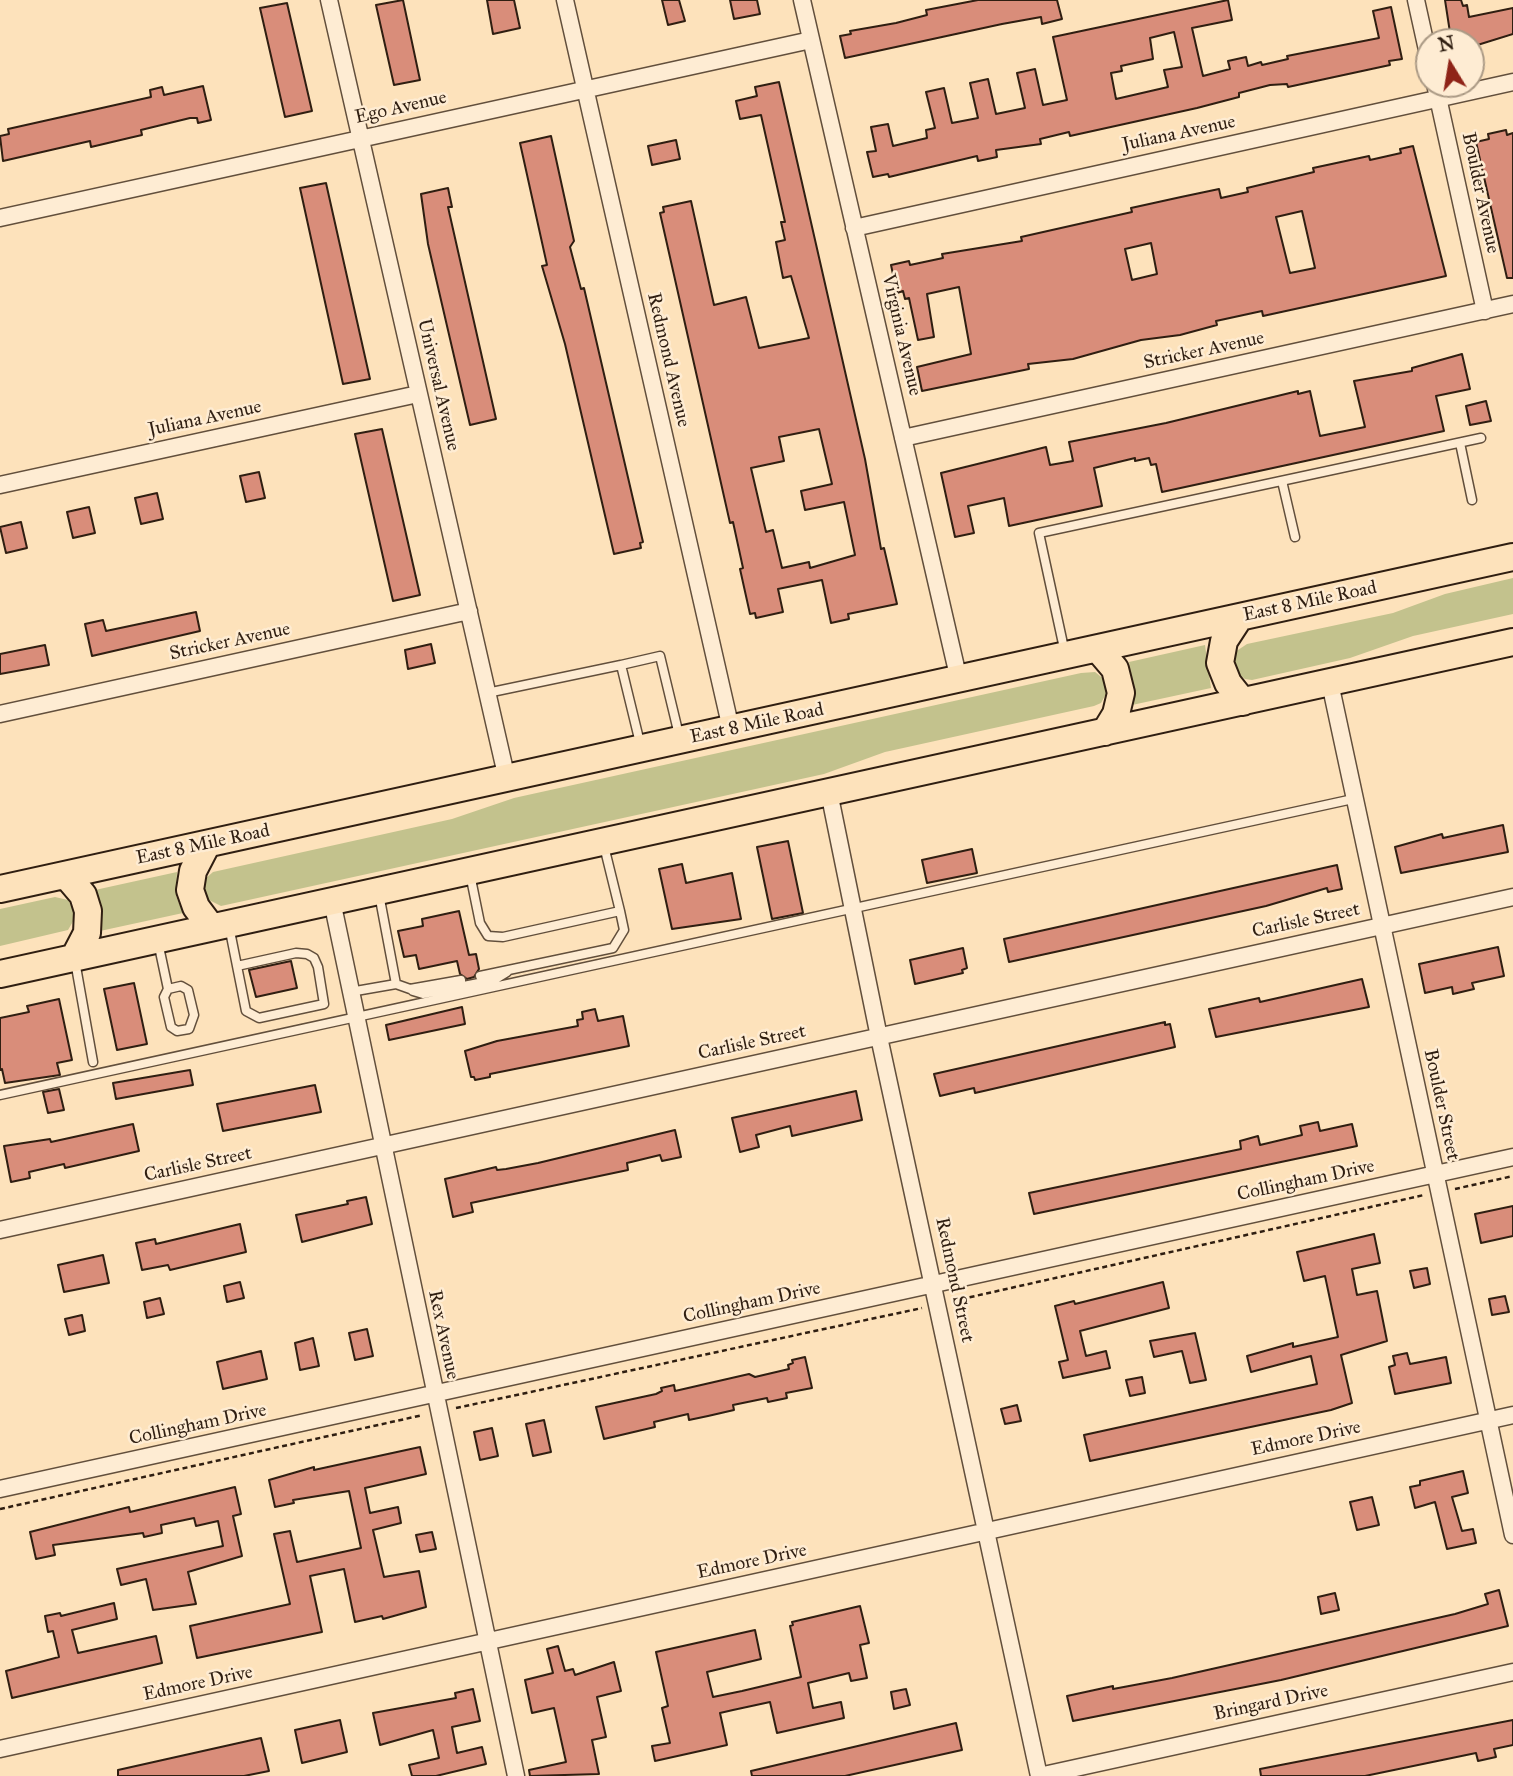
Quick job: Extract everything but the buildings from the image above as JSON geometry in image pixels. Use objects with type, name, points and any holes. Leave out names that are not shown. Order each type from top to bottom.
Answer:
[{"type":"highway","name":"East 8 Mile Road","points":[[0,889],[1513,558]]},
{"type":"highway","points":[[1239,618],[1224,641],[1220,663],[1228,683],[1243,702]]},
{"type":"highway","points":[[0,974],[1513,642]]},
{"type":"highway","points":[[1098,649],[1115,669],[1121,693],[1116,714],[1105,732]]},
{"type":"highway","points":[[207,844],[193,870],[190,890],[196,907],[220,925]]},
{"type":"highway","points":[[66,875],[83,895],[88,911],[87,933],[74,958]]},
{"type":"street","name":"Universal Avenue","points":[[328,0],[507,779]]},
{"type":"street","name":"Redmond Avenue","points":[[565,0],[731,729]]},
{"type":"street","name":"Virginia Avenue","points":[[802,0],[959,680]]},
{"type":"street","points":[[1416,0],[1422,28]]},
{"type":"street","name":"Ego Avenue","points":[[0,218],[811,40]]},
{"type":"street","name":"Juliana Avenue","points":[[1485,86],[1513,82]]},
{"type":"street","name":"Juliana Avenue","points":[[854,228],[1415,97]]},
{"type":"street","name":"Boulder Avenue","points":[[1437,98],[1485,311]]},
{"type":"street","name":"Stricker Avenue","points":[[903,438],[1513,304]]},
{"type":"street","name":"Juliana Avenue","points":[[0,485],[418,394]]},
{"type":"street","name":"Stricker Avenue","points":[[0,714],[469,611]]},
{"type":"street","name":"Boulder Street","points":[[1330,683],[1486,1421],[1513,1535]]},
{"type":"street","name":"Redmond Street","points":[[829,792],[878,1037],[1039,1776]]},
{"type":"street","name":"Carlisle Street","points":[[0,1230],[1513,897]]},
{"type":"street","name":"Rex Avenue","points":[[332,901],[516,1776]]},
{"type":"street","name":"Collingham Drive","points":[[0,1489],[1513,1157]]},
{"type":"street","name":"Edmore Drive","points":[[0,1749],[1513,1415]]},
{"type":"street","name":"Bringard Drive","points":[[1039,1776],[1513,1672]]},
{"type":"lane","points":[[1066,656],[1039,533],[1481,438]]},
{"type":"lane","points":[[1460,443],[1472,500]]},
{"type":"lane","points":[[1282,481],[1295,537]]},
{"type":"lane","points":[[487,694],[660,656],[680,741]]},
{"type":"lane","points":[[621,665],[642,749]]},
{"type":"lane","points":[[0,1095],[1353,799]]},
{"type":"lane","points":[[480,976],[613,948],[624,930],[603,842]]},
{"type":"lane","points":[[469,871],[480,923],[488,936],[503,937],[620,911]]},
{"type":"lane","points":[[378,891],[396,984]]},
{"type":"lane","points":[[220,925],[237,966],[246,1011],[259,1018],[324,1004],[314,958],[307,954],[296,953],[237,966]]},
{"type":"lane","points":[[157,939],[168,989],[164,997],[171,1027],[177,1031],[189,1029],[194,1015],[188,990],[181,986],[168,989]]},
{"type":"lane","points":[[74,958],[93,1062]]},
{"type":"lane","points":[[350,992],[396,984],[423,995],[494,980],[511,970]]},
{"type":"lane","points":[[410,989],[461,980]]},
{"type":"path","points":[[0,1509],[1513,1176]]},
{"type":"shaded area","points":[[1513,578],[1513,614],[1413,636],[1350,658],[1252,680],[1245,679],[1235,671],[1235,652],[1247,644],[1393,613],[1445,594]]},
{"type":"shaded area","points":[[1205,645],[1211,688],[1132,705],[1134,690],[1129,662]]},
{"type":"shaded area","points":[[1095,672],[1105,680],[1107,692],[1101,703],[1094,706],[885,752],[824,774],[221,906],[205,898],[205,879],[213,872],[452,819],[514,798]]},
{"type":"shaded area","points":[[177,872],[176,896],[183,913],[100,931],[101,906],[95,890]]},
{"type":"shaded area","points":[[55,897],[68,900],[75,912],[75,918],[68,930],[0,946],[0,909]]}]
